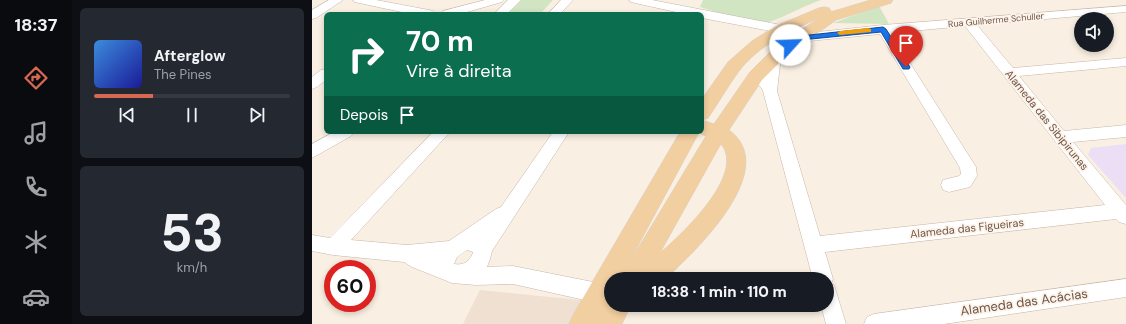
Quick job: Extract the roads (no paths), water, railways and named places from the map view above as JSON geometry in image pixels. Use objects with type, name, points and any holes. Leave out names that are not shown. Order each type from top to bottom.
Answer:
[{"type":"main road","points":[[704,110],[734,66],[758,44],[781,29],[831,8],[858,0]]},
{"type":"main road","points":[[637,272],[710,129],[756,76],[777,54],[831,17],[886,0]]},
{"type":"main road","points":[[777,54],[788,33],[781,29]]},
{"type":"main road","points":[[734,66],[748,70],[756,76]]},
{"type":"main road","points":[[656,272],[692,240],[705,226],[715,214],[729,189],[737,165],[736,152],[729,140],[710,129]]},
{"type":"main road","points":[[622,272],[689,134]]},
{"type":"main road","points":[[582,324],[604,303]]},
{"type":"main road","points":[[608,312],[608,324]]},
{"type":"street","points":[[312,16],[337,0]]},
{"type":"street","points":[[360,0],[404,12]]},
{"type":"street","points":[[454,12],[498,0]]},
{"type":"street","points":[[502,12],[515,0]]},
{"type":"street","points":[[556,12],[567,0]]},
{"type":"street","points":[[635,0],[691,12]]},
{"type":"street","points":[[642,12],[648,4]]},
{"type":"street","name":"Rua Guilherme Schuller","points":[[800,38],[883,29],[1126,9]]},
{"type":"street","points":[[704,14],[781,29]]},
{"type":"street","name":"Rua Guilherme Schuller","points":[[831,17],[844,25],[866,31]]},
{"type":"street","name":"Alameda das Sibipirunas","points":[[968,22],[1123,215]]},
{"type":"street","points":[[883,29],[968,167],[969,176],[964,182],[949,185]]},
{"type":"street","points":[[770,91],[777,54]]},
{"type":"street","points":[[1009,73],[1126,62]]},
{"type":"street","points":[[312,84],[324,75]]},
{"type":"street","points":[[756,76],[766,82],[770,91],[821,272]]},
{"type":"street","points":[[1061,137],[1126,131]]},
{"type":"street","points":[[312,152],[343,134]]},
{"type":"street","points":[[333,247],[440,134]]},
{"type":"street","points":[[453,273],[470,271],[476,267],[482,253],[508,209],[560,134]]},
{"type":"street","points":[[453,273],[445,264],[448,254],[508,209]]},
{"type":"street","name":"Alameda das Figueiras","points":[[814,245],[1123,215]]},
{"type":"street","points":[[312,242],[333,247],[407,254],[456,247],[472,242],[477,243],[482,253],[513,275]]},
{"type":"street","points":[[407,254],[420,261],[453,273],[476,276],[513,275],[604,297]]},
{"type":"street","name":"Alameda das Acácias","points":[[874,324],[1126,288]]},
{"type":"street","points":[[833,312],[836,324]]}]
